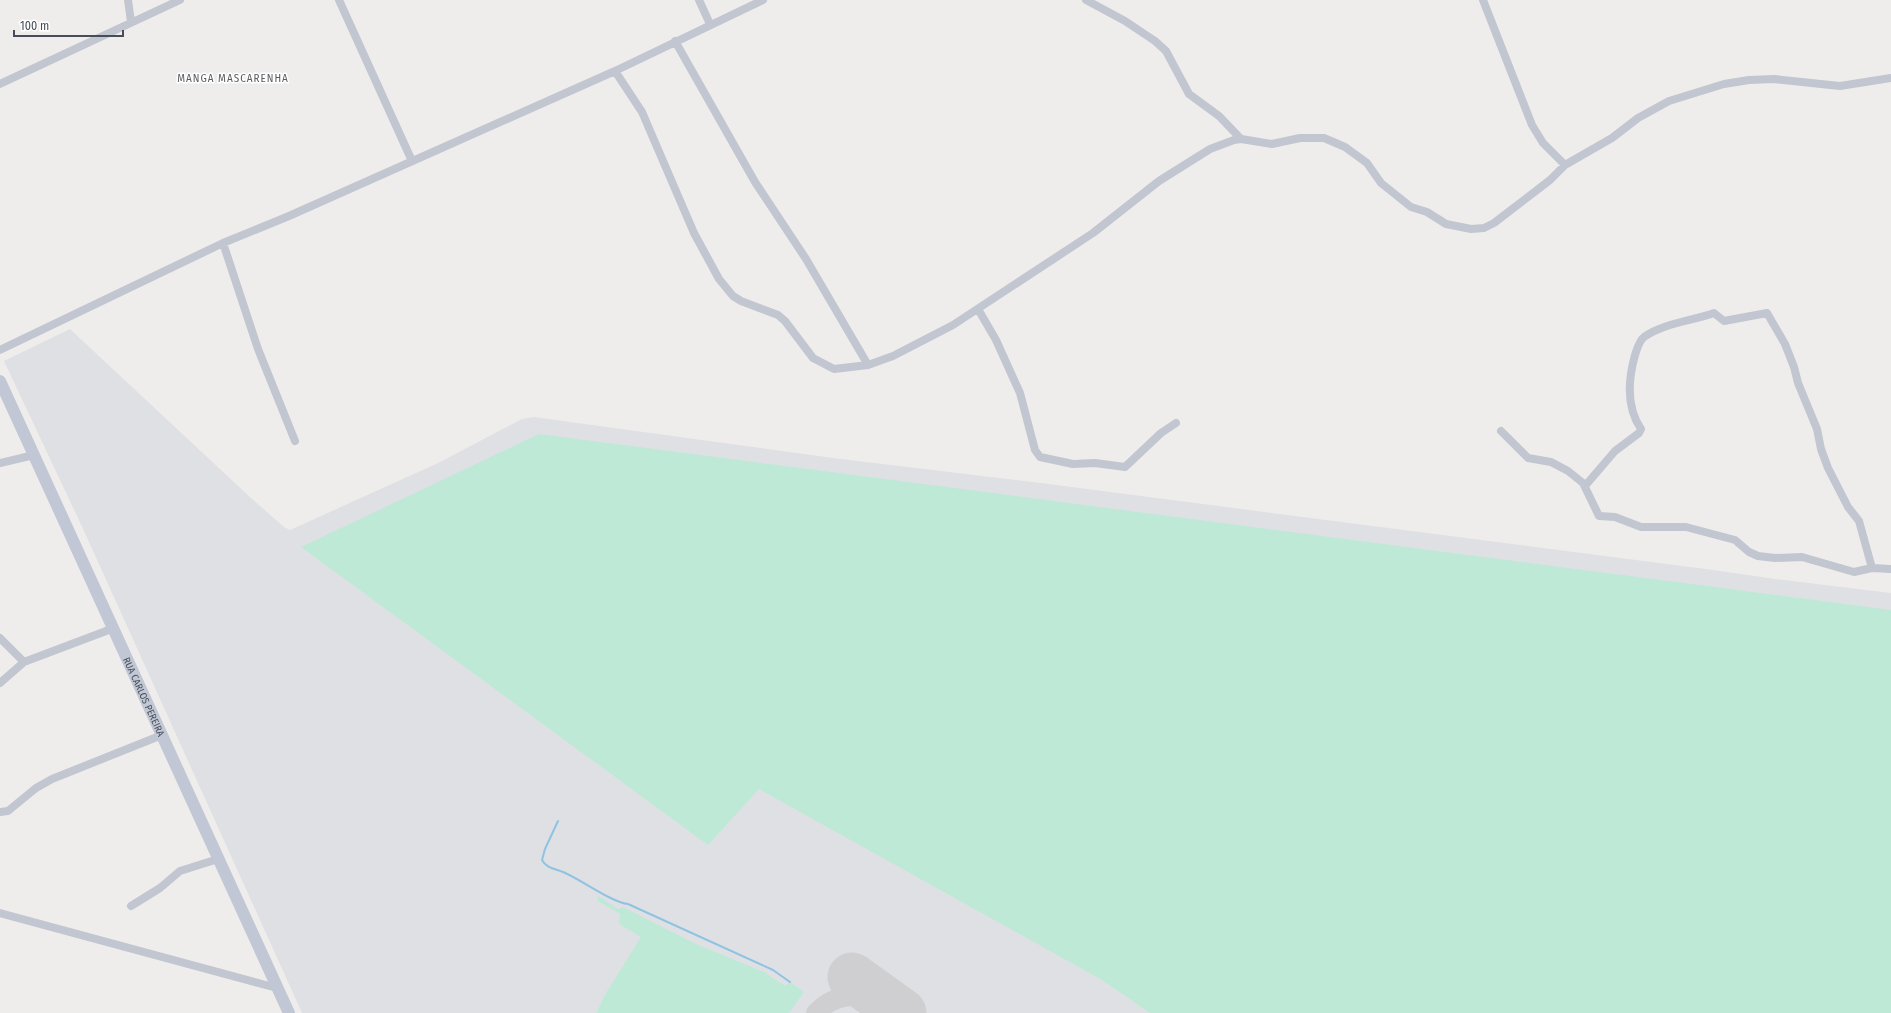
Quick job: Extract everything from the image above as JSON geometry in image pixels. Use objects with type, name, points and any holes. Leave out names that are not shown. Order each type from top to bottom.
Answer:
[{"type":"main road","name":"RUA CARLOS PEREIRA","points":[[0,381],[289,1013]]},
{"type":"street","points":[[128,0],[131,22]]},
{"type":"street","points":[[0,84],[180,0]]},
{"type":"street","points":[[339,0],[412,161]]},
{"type":"street","points":[[699,0],[710,24]]},
{"type":"street","points":[[0,350],[223,243],[615,71],[710,24],[763,0]]},
{"type":"street","points":[[1086,0],[1125,21],[1155,41],[1166,51],[1189,94],[1219,116],[1241,139]]},
{"type":"street","points":[[1483,0],[1532,125],[1543,143],[1565,165]]},
{"type":"street","points":[[675,41],[755,182],[806,259],[868,365]]},
{"type":"street","points":[[615,71],[642,112],[694,233],[719,279],[733,296],[750,306],[778,315],[785,321],[813,358],[834,368],[868,365],[893,356],[953,325],[1093,233],[1159,181],[1210,149],[1234,140],[1241,139],[1272,144],[1300,138],[1324,138],[1345,147],[1366,163],[1381,183],[1406,204],[1427,212],[1446,224],[1471,229],[1484,228],[1494,223],[1550,180],[1565,165],[1612,138],[1638,118],[1669,101],[1724,84],[1749,80],[1774,79],[1840,86],[1891,78]]},
{"type":"street","points":[[223,243],[258,349],[295,441]]},
{"type":"street","points":[[978,309],[996,340],[1020,393],[1035,450],[1040,457],[1073,464],[1095,463],[1125,467],[1161,432],[1176,424]]},
{"type":"street","points":[[1585,486],[1615,451],[1639,433],[1640,430],[1633,411],[1629,380],[1636,350],[1643,338],[1669,326],[1714,313],[1724,321],[1768,313],[1785,344],[1794,367],[1798,383],[1817,428],[1821,449],[1828,468],[1848,507],[1859,521],[1872,568]]},
{"type":"street","points":[[1501,431],[1528,458],[1551,462],[1568,471],[1585,486],[1599,516],[1615,517],[1638,526],[1686,527],[1735,540],[1749,552],[1758,556],[1780,558],[1802,557],[1854,572],[1872,568],[1891,569]]},
{"type":"street","points":[[0,463],[34,455]]},
{"type":"street","points":[[0,683],[24,662],[114,628]]},
{"type":"street","points":[[0,638],[24,662]]},
{"type":"street","points":[[0,812],[8,811],[36,788],[52,779],[162,735]]},
{"type":"street","points":[[131,906],[160,888],[180,871],[218,859]]},
{"type":"street","points":[[0,913],[277,988]]},
{"type":"shaded area","points":[[70,329],[251,498],[284,527],[290,530],[438,463],[522,419],[534,417],[833,458],[1041,483],[1891,593],[1891,1013],[302,1013],[84,531],[4,361]]},
{"type":"green space","points":[[539,434],[1891,610],[1891,1013],[1150,1013],[1102,980],[759,789],[708,845],[301,547]]},
{"type":"green space","points":[[597,895],[618,909],[623,907],[696,944],[764,972],[785,986],[790,982],[804,992],[789,1013],[596,1013],[606,993],[641,937],[619,924],[620,914],[598,901]]},
{"type":"waterway","points":[[558,821],[545,849],[542,860],[546,865],[571,876],[613,899],[628,904],[773,970],[790,982]]},
{"type":"taxiway","points":[[816,1013],[830,1002],[837,999],[854,996],[880,997]]},
{"type":"runway","points":[[852,977],[902,1013]]},
{"type":"district","name":"MANGA MASCARENHA","points":[[233,78]]}]
